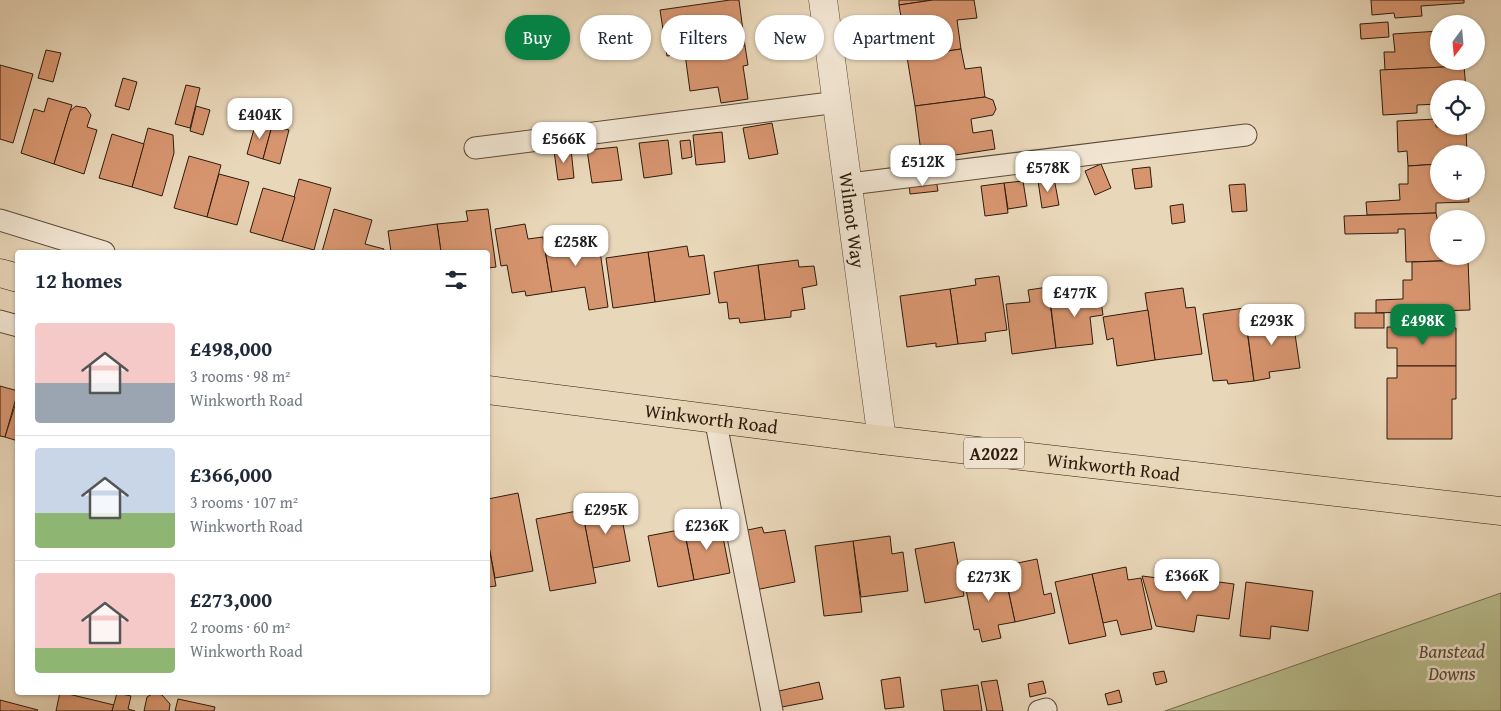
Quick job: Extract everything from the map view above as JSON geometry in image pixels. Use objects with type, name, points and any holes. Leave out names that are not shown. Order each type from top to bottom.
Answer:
[{"type":"main road","points":[[0,273],[15,277]]},
{"type":"main road","name":"Winkworth Road","points":[[490,390],[882,440],[1501,511]]},
{"type":"street","name":"Wilmot Way","points":[[824,0],[850,184],[882,440]]},
{"type":"lane","points":[[475,148],[838,102]]},
{"type":"lane","points":[[850,184],[1246,135]]},
{"type":"lane","points":[[0,220],[98,250]]},
{"type":"lane","points":[[0,321],[15,325]]},
{"type":"lane","points":[[716,418],[772,711]]},
{"type":"green space","name":"Banstead Downs","points":[[1501,593],[1501,711],[1165,711]]},
{"type":"building","points":[[739,0],[741,15],[661,15],[661,17],[660,10]]},
{"type":"building","points":[[899,0],[933,0],[899,5]]},
{"type":"building","points":[[933,0],[974,0],[977,18],[957,20],[961,49],[953,50],[953,15],[901,15],[899,5]]},
{"type":"building","points":[[1371,0],[1464,0],[1464,3],[1421,6],[1422,16],[1395,18],[1394,13],[1372,15]]},
{"type":"building","points":[[1388,22],[1389,37],[1361,39],[1360,24]]},
{"type":"building","points":[[1430,32],[1430,68],[1385,70],[1384,52],[1395,52],[1393,34]]},
{"type":"building","points":[[745,46],[748,65],[743,66],[748,99],[721,103],[718,87],[690,91],[686,60],[745,60]]},
{"type":"building","points":[[961,49],[965,69],[981,67],[985,97],[915,106],[907,60],[953,60],[953,50]]},
{"type":"building","points":[[46,50],[61,53],[53,82],[38,78]]},
{"type":"building","points":[[0,65],[33,74],[13,143],[0,139]]},
{"type":"building","points":[[1430,68],[1430,70],[1464,70],[1465,80],[1430,80],[1430,104],[1417,105],[1417,113],[1383,115],[1380,70]]},
{"type":"building","points":[[123,78],[137,82],[129,110],[115,106]]},
{"type":"building","points":[[186,85],[200,88],[190,128],[175,124]]},
{"type":"building","points":[[985,97],[993,100],[996,109],[993,115],[971,119],[973,133],[992,130],[995,149],[922,160],[915,106]]},
{"type":"building","points":[[48,98],[72,105],[54,164],[21,153],[34,109],[44,112]]},
{"type":"building","points":[[76,106],[86,108],[91,115],[87,127],[97,130],[84,174],[54,164],[70,111]]},
{"type":"building","points":[[196,106],[210,110],[203,135],[190,131]]},
{"type":"building","points":[[1430,119],[1430,135],[1466,135],[1467,145],[1430,145],[1430,165],[1408,166],[1407,151],[1398,152],[1397,121]]},
{"type":"building","points":[[256,122],[272,126],[263,159],[247,154]]},
{"type":"building","points":[[772,123],[778,154],[749,159],[743,128]]},
{"type":"building","points":[[272,126],[289,130],[280,164],[263,159]]},
{"type":"building","points":[[148,128],[173,135],[174,153],[162,196],[132,187]]},
{"type":"building","points":[[722,132],[725,162],[696,165],[693,135]]},
{"type":"building","points":[[112,134],[144,144],[132,187],[99,178]]},
{"type":"building","points":[[668,140],[672,174],[644,178],[639,143]]},
{"type":"building","points":[[690,140],[692,157],[682,159],[680,141]]},
{"type":"building","points":[[617,147],[622,180],[592,183],[587,150]]},
{"type":"building","points":[[571,149],[574,178],[558,180],[554,151]]},
{"type":"building","points":[[189,156],[221,165],[207,217],[174,208]]},
{"type":"building","points":[[1101,164],[1111,188],[1095,195],[1085,171]]},
{"type":"building","points":[[1430,165],[1430,200],[1469,200],[1469,202],[1436,203],[1436,210],[1430,210],[1430,213],[1367,215],[1366,202],[1400,200],[1399,184],[1408,184],[1408,166]]},
{"type":"building","points":[[1150,167],[1152,187],[1135,189],[1132,169]]},
{"type":"building","points":[[219,174],[249,182],[237,225],[207,217]]},
{"type":"building","points":[[1054,178],[1059,205],[1042,208],[1038,181]]},
{"type":"building","points":[[299,179],[331,188],[314,250],[282,241]]},
{"type":"building","points":[[936,179],[938,191],[910,194],[909,182]]},
{"type":"building","points":[[1023,181],[1027,206],[1008,209],[1004,183]]},
{"type":"building","points":[[1004,183],[1008,213],[985,216],[981,186]]},
{"type":"building","points":[[1245,184],[1247,211],[1232,212],[1229,185]]},
{"type":"building","points":[[263,188],[295,197],[282,241],[250,232]]},
{"type":"building","points":[[1183,204],[1185,222],[1172,224],[1170,206]]},
{"type":"building","points":[[334,209],[372,220],[365,244],[384,249],[384,250],[323,250]]},
{"type":"building","points":[[488,209],[496,267],[490,268],[490,250],[441,250],[437,224],[468,221],[466,211]]},
{"type":"building","points":[[1430,213],[1430,261],[1406,262],[1405,229],[1398,229],[1398,233],[1345,234],[1344,216]]},
{"type":"building","points":[[437,224],[441,250],[391,250],[388,231]]},
{"type":"building","points":[[525,224],[528,239],[543,237],[552,292],[526,296],[525,291],[512,293],[507,265],[501,266],[495,229]]},
{"type":"building","points":[[583,232],[585,246],[599,244],[608,307],[589,310],[585,287],[552,292],[543,237]]},
{"type":"building","points":[[687,246],[689,257],[704,255],[710,294],[655,302],[648,252]]},
{"type":"building","points":[[648,252],[655,302],[613,308],[606,258]]},
{"type":"building","points":[[798,260],[799,267],[814,266],[817,285],[802,288],[805,309],[791,311],[791,317],[765,320],[758,265]]},
{"type":"building","points":[[1430,261],[1430,265],[1468,265],[1470,310],[1376,313],[1376,300],[1403,299],[1403,280],[1412,280],[1412,262]]},
{"type":"building","points":[[758,265],[765,320],[740,323],[739,318],[729,319],[727,302],[719,303],[714,272]]},
{"type":"building","points":[[999,276],[1007,330],[985,333],[986,341],[958,344],[950,289],[976,285],[975,279]]},
{"type":"building","points":[[1048,287],[1056,348],[1012,354],[1006,304],[1030,302],[1028,290]]},
{"type":"building","points":[[1099,288],[1103,315],[1090,317],[1093,344],[1056,348],[1050,299],[1072,296],[1071,292]]},
{"type":"building","points":[[1183,288],[1186,308],[1195,307],[1202,354],[1155,360],[1145,293]]},
{"type":"building","points":[[950,289],[958,344],[936,347],[936,343],[907,347],[900,296]]},
{"type":"building","points":[[1244,308],[1254,381],[1228,384],[1227,380],[1213,381],[1203,314]]},
{"type":"building","points":[[1148,310],[1155,360],[1117,366],[1113,338],[1107,340],[1103,317]]},
{"type":"building","points":[[1355,313],[1384,313],[1384,328],[1355,328]]},
{"type":"building","points":[[1292,314],[1300,368],[1269,372],[1270,378],[1254,381],[1246,321]]},
{"type":"building","points":[[1387,327],[1456,328],[1456,366],[1397,366],[1397,348],[1387,348]]},
{"type":"building","points":[[1397,366],[1456,366],[1456,399],[1452,399],[1452,439],[1387,439],[1387,378],[1397,378]]},
{"type":"building","points":[[0,386],[15,390],[15,402],[5,437],[0,436]]},
{"type":"building","points":[[15,405],[15,440],[5,437]]},
{"type":"building","points":[[518,493],[533,571],[495,578],[490,552],[490,499]]},
{"type":"building","points":[[619,503],[630,561],[593,568],[582,510]]},
{"type":"building","points":[[582,510],[596,583],[550,591],[536,519]]},
{"type":"building","points":[[720,522],[730,573],[694,580],[684,529]]},
{"type":"building","points":[[762,527],[764,533],[785,530],[795,582],[755,590],[743,531]]},
{"type":"building","points":[[684,529],[694,580],[658,587],[648,536]]},
{"type":"building","points":[[890,536],[892,554],[903,552],[908,591],[861,597],[853,541]]},
{"type":"building","points":[[853,541],[862,612],[824,616],[815,546]]},
{"type":"building","points":[[954,542],[964,596],[925,603],[915,549]]},
{"type":"building","points":[[490,552],[496,586],[490,587]]},
{"type":"building","points":[[1037,559],[1044,595],[1051,593],[1055,613],[1015,622],[1003,566]]},
{"type":"building","points":[[1003,566],[1015,622],[998,625],[1001,638],[982,642],[979,629],[974,630],[963,574]]},
{"type":"building","points":[[1126,567],[1128,580],[1141,578],[1152,629],[1121,635],[1117,620],[1103,623],[1092,574]]},
{"type":"building","points":[[1092,574],[1106,636],[1069,644],[1055,582]]},
{"type":"building","points":[[1166,575],[1234,584],[1229,619],[1197,615],[1194,632],[1156,626],[1142,576],[1166,579]]},
{"type":"building","points":[[1246,582],[1313,591],[1308,631],[1271,626],[1270,639],[1240,636]]},
{"type":"building","points":[[1164,671],[1167,682],[1156,685],[1153,673]]},
{"type":"building","points":[[900,677],[904,707],[885,709],[881,680]]},
{"type":"building","points":[[997,680],[1003,711],[987,711],[981,682]]},
{"type":"building","points":[[1043,681],[1046,693],[1030,697],[1028,684]]},
{"type":"building","points":[[819,682],[823,699],[782,707],[779,691]]},
{"type":"building","points":[[978,685],[982,711],[944,711],[941,690]]},
{"type":"building","points":[[1119,690],[1122,702],[1108,705],[1105,694]]},
{"type":"building","points":[[59,695],[72,695],[114,705],[112,711],[56,711]]},
{"type":"building","points":[[116,695],[131,696],[128,709],[135,711],[112,711]]},
{"type":"building","points":[[150,695],[162,695],[170,704],[169,711],[144,711],[147,697]]},
{"type":"building","points":[[178,699],[215,707],[214,711],[175,711]]},
{"type":"building","points":[[0,700],[38,710],[0,711]]}]
